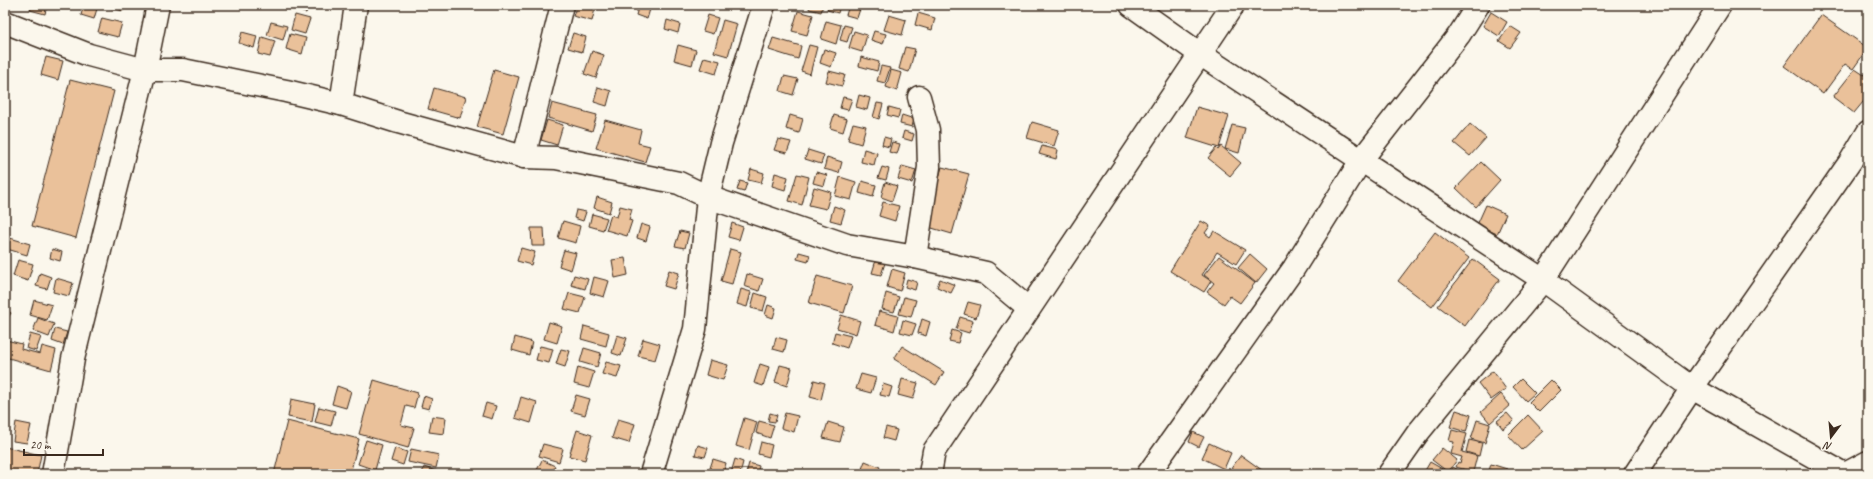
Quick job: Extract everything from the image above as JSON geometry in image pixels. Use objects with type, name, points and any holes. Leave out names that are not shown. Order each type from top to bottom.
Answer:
[{"type":"street","points":[[53,474],[73,359],[145,70],[158,5]]},
{"type":"street","points":[[341,104],[356,5]]},
{"type":"street","points":[[524,157],[562,5]]},
{"type":"street","points":[[651,474],[695,329],[708,196],[722,143],[764,5]]},
{"type":"street","points":[[1131,5],[1200,54],[1362,159],[1543,280],[1692,388],[1845,474],[1868,462]]},
{"type":"street","points":[[930,474],[934,451],[1233,5]]},
{"type":"street","points":[[1148,474],[1294,268],[1362,159],[1459,34],[1478,5]]},
{"type":"street","points":[[1389,474],[1417,434],[1543,280],[1720,5]]},
{"type":"street","points":[[5,22],[89,55],[145,70],[183,70],[341,104],[398,122],[524,157],[556,158],[679,184],[708,196],[847,245],[915,257],[986,273],[1029,309]]},
{"type":"street","points":[[915,257],[929,167],[928,130],[919,97]]},
{"type":"street","points":[[1635,474],[1692,388],[1850,162],[1868,132]]},
{"type":"building","points":[[31,5],[47,5],[45,14],[30,10]]},
{"type":"building","points":[[84,5],[98,5],[94,19],[81,15]]},
{"type":"building","points":[[108,5],[124,5],[123,11],[108,7]]},
{"type":"building","points":[[294,5],[309,5],[306,13],[293,9]]},
{"type":"building","points":[[577,5],[596,5],[592,21],[573,16]]},
{"type":"building","points":[[639,5],[651,6],[647,19],[636,15]]},
{"type":"building","points":[[810,5],[823,5],[821,12],[809,9]]},
{"type":"building","points":[[828,5],[840,5],[838,13],[827,10]]},
{"type":"building","points":[[849,5],[861,6],[857,18],[846,15]]},
{"type":"building","points":[[798,11],[813,15],[807,35],[792,31]]},
{"type":"building","points":[[1491,12],[1507,22],[1499,36],[1483,26]]},
{"type":"building","points":[[918,13],[935,18],[932,30],[915,25]]},
{"type":"building","points":[[295,15],[310,19],[305,34],[291,30]]},
{"type":"building","points":[[708,15],[718,18],[713,34],[703,31]]},
{"type":"building","points":[[889,15],[906,20],[902,35],[884,30]]},
{"type":"building","points":[[1821,15],[1868,48],[1853,69],[1845,64],[1823,94],[1784,66]]},
{"type":"building","points":[[102,18],[122,23],[118,37],[98,32]]},
{"type":"building","points":[[667,20],[680,24],[678,33],[665,29]]},
{"type":"building","points":[[723,20],[737,24],[728,56],[714,52]]},
{"type":"building","points":[[826,21],[841,25],[836,44],[821,39]]},
{"type":"building","points":[[271,22],[287,26],[283,40],[267,35]]},
{"type":"building","points":[[844,25],[852,27],[847,42],[840,40]]},
{"type":"building","points":[[1510,26],[1521,33],[1510,48],[1499,41]]},
{"type":"building","points":[[854,31],[867,35],[862,52],[849,48]]},
{"type":"building","points":[[874,31],[886,34],[883,44],[871,40]]},
{"type":"building","points":[[242,32],[257,36],[254,48],[239,43]]},
{"type":"building","points":[[573,33],[586,37],[582,52],[568,48]]},
{"type":"building","points":[[290,34],[306,38],[302,54],[286,49]]},
{"type":"building","points":[[262,37],[275,41],[270,57],[258,54]]},
{"type":"building","points":[[773,38],[801,46],[798,59],[769,50]]},
{"type":"building","points":[[678,45],[696,50],[692,65],[674,60]]},
{"type":"building","points":[[809,45],[817,47],[810,74],[801,71]]},
{"type":"building","points":[[905,47],[915,49],[909,72],[899,69]]},
{"type":"building","points":[[824,49],[836,53],[831,67],[820,63]]},
{"type":"building","points":[[592,51],[604,55],[596,78],[584,74]]},
{"type":"building","points":[[46,57],[63,61],[58,80],[41,75]]},
{"type":"building","points":[[704,57],[720,61],[716,74],[700,69]]},
{"type":"building","points":[[861,57],[879,62],[877,71],[859,66]]},
{"type":"building","points":[[881,66],[890,68],[885,83],[877,81]]},
{"type":"building","points":[[1855,69],[1864,75],[1868,71],[1868,96],[1854,113],[1833,97]]},
{"type":"building","points":[[494,70],[519,77],[503,134],[477,127]]},
{"type":"building","points":[[891,70],[902,73],[897,91],[886,87]]},
{"type":"building","points":[[829,71],[845,75],[842,86],[826,82]]},
{"type":"building","points":[[784,76],[798,79],[793,95],[780,91]]},
{"type":"building","points":[[70,80],[114,91],[76,238],[32,226]]},
{"type":"building","points":[[598,87],[611,91],[607,106],[594,102]]},
{"type":"building","points":[[434,88],[466,97],[460,118],[428,109]]},
{"type":"building","points":[[859,95],[870,98],[867,110],[856,107]]},
{"type":"building","points":[[843,97],[852,99],[848,110],[840,108]]},
{"type":"building","points":[[552,103],[597,115],[592,131],[548,118]]},
{"type":"building","points":[[877,103],[883,104],[879,119],[873,117]]},
{"type":"building","points":[[889,107],[900,110],[898,118],[887,115]]},
{"type":"building","points":[[1197,107],[1229,116],[1219,148],[1187,138]]},
{"type":"building","points":[[790,115],[803,119],[799,133],[786,129]]},
{"type":"building","points":[[834,115],[847,119],[843,132],[830,128]]},
{"type":"building","points":[[902,115],[914,119],[912,127],[900,124]]},
{"type":"building","points":[[547,120],[563,125],[557,145],[541,140]]},
{"type":"building","points":[[605,120],[641,130],[638,143],[650,146],[645,162],[596,148]]},
{"type":"building","points":[[1032,122],[1059,130],[1054,146],[1027,138]]},
{"type":"building","points":[[853,123],[866,126],[861,144],[848,140]]},
{"type":"building","points":[[1470,124],[1486,138],[1470,156],[1454,143]]},
{"type":"building","points":[[1232,125],[1245,128],[1239,153],[1225,149]]},
{"type":"building","points":[[904,131],[914,134],[912,141],[902,138]]},
{"type":"building","points":[[884,137],[891,139],[889,147],[882,145]]},
{"type":"building","points":[[778,139],[791,142],[787,153],[774,150]]},
{"type":"building","points":[[892,142],[900,144],[897,154],[889,152]]},
{"type":"building","points":[[1042,146],[1058,150],[1056,159],[1039,154]]},
{"type":"building","points":[[1221,146],[1241,163],[1230,176],[1208,158],[1216,148],[1218,150]]},
{"type":"building","points":[[864,149],[877,153],[874,165],[861,162]]},
{"type":"building","points":[[808,150],[824,155],[821,164],[805,159]]},
{"type":"building","points":[[827,157],[842,162],[839,173],[824,169]]},
{"type":"building","points":[[1481,162],[1500,180],[1476,207],[1456,188]]},
{"type":"building","points":[[902,166],[916,170],[912,183],[898,179]]},
{"type":"building","points":[[882,167],[889,169],[886,180],[878,178]]},
{"type":"building","points":[[942,167],[969,174],[952,234],[925,226]]},
{"type":"building","points":[[751,169],[764,173],[761,183],[748,180]]},
{"type":"building","points":[[816,172],[827,175],[824,186],[813,183]]},
{"type":"building","points":[[775,173],[788,177],[785,190],[772,186]]},
{"type":"building","points":[[797,174],[809,177],[802,205],[789,201]]},
{"type":"building","points":[[840,177],[856,182],[851,200],[835,196]]},
{"type":"building","points":[[740,181],[747,183],[744,192],[737,190]]},
{"type":"building","points":[[862,181],[876,185],[873,197],[859,193]]},
{"type":"building","points":[[885,182],[897,186],[892,201],[881,197]]},
{"type":"building","points":[[814,187],[831,192],[826,209],[809,205]]},
{"type":"building","points":[[597,197],[612,202],[609,213],[594,208]]},
{"type":"building","points":[[883,202],[899,206],[895,221],[879,216]]},
{"type":"building","points":[[1486,205],[1506,214],[1497,234],[1477,225]]},
{"type":"building","points":[[620,206],[632,209],[629,220],[632,221],[627,236],[606,230],[611,215],[617,217]]},
{"type":"building","points":[[834,206],[845,210],[841,223],[830,220]]},
{"type":"building","points":[[576,210],[586,212],[583,221],[574,218]]},
{"type":"building","points":[[592,214],[607,218],[603,230],[589,226]]},
{"type":"building","points":[[563,221],[580,226],[576,243],[558,238]]},
{"type":"building","points":[[1201,221],[1210,226],[1205,233],[1210,237],[1214,231],[1245,250],[1236,264],[1217,252],[1202,275],[1211,281],[1204,292],[1170,271]]},
{"type":"building","points":[[732,223],[743,227],[739,240],[728,237]]},
{"type":"building","points":[[641,224],[650,227],[646,241],[637,238]]},
{"type":"building","points":[[531,228],[544,228],[545,246],[532,246]]},
{"type":"building","points":[[680,231],[689,233],[685,248],[675,246]]},
{"type":"building","points":[[1435,232],[1469,258],[1432,307],[1398,281]]},
{"type":"building","points":[[10,238],[30,244],[27,255],[7,249]]},
{"type":"building","points":[[521,248],[535,252],[531,265],[517,261]]},
{"type":"building","points":[[52,249],[62,252],[60,261],[50,258]]},
{"type":"building","points":[[730,249],[741,252],[732,284],[721,281]]},
{"type":"building","points":[[564,250],[576,253],[571,270],[559,266]]},
{"type":"building","points":[[799,252],[810,255],[808,262],[797,259]]},
{"type":"building","points":[[1250,254],[1267,269],[1256,283],[1238,268]]},
{"type":"building","points":[[1219,256],[1255,283],[1240,303],[1230,296],[1224,304],[1207,292],[1214,283],[1204,275]]},
{"type":"building","points":[[625,258],[628,275],[615,278],[612,260]]},
{"type":"building","points":[[1473,259],[1500,279],[1465,326],[1438,306]]},
{"type":"building","points":[[18,260],[33,264],[28,281],[13,276]]},
{"type":"building","points":[[876,260],[885,263],[881,275],[872,273]]},
{"type":"building","points":[[892,269],[905,273],[900,291],[887,287]]},
{"type":"building","points":[[669,270],[679,273],[674,289],[664,286]]},
{"type":"building","points":[[40,273],[51,277],[47,289],[36,286]]},
{"type":"building","points":[[747,274],[763,279],[759,291],[744,286]]},
{"type":"building","points":[[574,275],[588,279],[585,289],[571,285]]},
{"type":"building","points":[[817,276],[852,286],[844,313],[809,303]]},
{"type":"building","points":[[594,277],[609,281],[604,297],[590,293]]},
{"type":"building","points":[[56,278],[73,283],[69,296],[53,292]]},
{"type":"building","points":[[907,279],[917,282],[915,290],[905,287]]},
{"type":"building","points":[[940,279],[955,285],[951,293],[937,287]]},
{"type":"building","points":[[741,289],[751,292],[747,307],[737,304]]},
{"type":"building","points":[[569,293],[585,297],[580,313],[564,309]]},
{"type":"building","points":[[755,293],[767,297],[763,311],[751,308]]},
{"type":"building","points":[[886,293],[899,297],[894,312],[882,309]]},
{"type":"building","points":[[904,297],[916,300],[911,317],[899,314]]},
{"type":"building","points":[[34,300],[52,305],[47,320],[30,315]]},
{"type":"building","points":[[968,302],[980,305],[976,318],[964,314]]},
{"type":"building","points":[[768,305],[776,308],[773,318],[765,315]]},
{"type":"building","points":[[5,308],[11,313],[5,322]]},
{"type":"building","points":[[879,311],[898,316],[894,331],[875,325]]},
{"type":"building","points":[[841,315],[860,321],[856,334],[837,328]]},
{"type":"building","points":[[960,317],[973,321],[969,333],[956,329]]},
{"type":"building","points":[[38,318],[54,324],[49,337],[33,331]]},
{"type":"building","points":[[922,319],[930,322],[926,336],[918,333]]},
{"type":"building","points":[[903,320],[916,324],[912,335],[900,332]]},
{"type":"building","points":[[549,322],[562,326],[557,343],[544,339]]},
{"type":"building","points":[[584,326],[609,333],[606,346],[581,339]]},
{"type":"building","points":[[55,329],[67,332],[63,345],[52,341]]},
{"type":"building","points":[[952,330],[961,333],[958,343],[949,341]]},
{"type":"building","points":[[835,332],[851,336],[847,348],[832,343]]},
{"type":"building","points":[[30,334],[41,337],[36,351],[26,348]]},
{"type":"building","points":[[617,335],[627,338],[621,356],[612,353]]},
{"type":"building","points":[[515,337],[532,342],[529,355],[512,350]]},
{"type":"building","points":[[776,337],[787,340],[784,352],[773,349]]},
{"type":"building","points":[[643,339],[660,344],[655,360],[638,356]]},
{"type":"building","points":[[6,340],[22,344],[21,349],[40,354],[42,346],[56,350],[51,370],[5,357]]},
{"type":"building","points":[[540,346],[553,349],[549,363],[536,360]]},
{"type":"building","points":[[902,346],[944,372],[936,385],[894,359]]},
{"type":"building","points":[[584,348],[601,353],[597,367],[580,362]]},
{"type":"building","points":[[561,349],[570,351],[565,367],[556,364]]},
{"type":"building","points":[[710,360],[728,365],[723,380],[706,375]]},
{"type":"building","points":[[606,362],[621,366],[617,378],[602,374]]},
{"type":"building","points":[[760,364],[769,367],[763,386],[754,383]]},
{"type":"building","points":[[780,365],[792,368],[787,386],[775,382]]},
{"type":"building","points":[[578,367],[594,372],[589,388],[574,384]]},
{"type":"building","points":[[1493,371],[1506,389],[1491,400],[1478,383]]},
{"type":"building","points":[[861,374],[876,378],[871,393],[856,389]]},
{"type":"building","points":[[902,379],[918,383],[913,399],[898,395]]},
{"type":"building","points":[[1521,379],[1535,393],[1526,401],[1513,387]]},
{"type":"building","points":[[374,380],[418,393],[414,408],[406,406],[401,425],[414,428],[408,448],[359,434]]},
{"type":"building","points":[[814,380],[825,383],[821,400],[810,397]]},
{"type":"building","points":[[1551,380],[1561,390],[1539,412],[1529,402]]},
{"type":"building","points":[[883,384],[892,387],[889,397],[880,395]]},
{"type":"building","points":[[337,386],[351,391],[346,408],[332,404]]},
{"type":"building","points":[[1501,394],[1510,405],[1490,423],[1481,412]]},
{"type":"building","points":[[576,395],[590,399],[585,415],[571,411]]},
{"type":"building","points":[[424,396],[432,399],[429,409],[421,407]]},
{"type":"building","points":[[521,397],[537,402],[531,423],[515,418]]},
{"type":"building","points":[[291,399],[315,404],[312,422],[288,417]]},
{"type":"building","points":[[486,403],[496,406],[492,419],[482,416]]},
{"type":"building","points":[[319,407],[335,411],[331,426],[315,422]]},
{"type":"building","points":[[1456,410],[1471,415],[1466,432],[1450,427]]},
{"type":"building","points":[[770,413],[777,415],[775,422],[768,421]]},
{"type":"building","points":[[785,413],[798,416],[794,432],[781,428]]},
{"type":"building","points":[[1507,413],[1514,421],[1503,429],[1497,421]]},
{"type":"building","points":[[1528,415],[1543,431],[1522,450],[1508,435]]},
{"type":"building","points":[[432,416],[446,418],[444,434],[429,432]]},
{"type":"building","points":[[744,418],[757,422],[749,450],[736,446]]},
{"type":"building","points":[[618,419],[635,424],[629,443],[612,438]]},
{"type":"building","points":[[1477,420],[1490,424],[1485,443],[1471,439]]},
{"type":"building","points":[[287,421],[359,439],[350,474],[274,474]]},
{"type":"building","points":[[759,421],[774,425],[770,438],[756,433]]},
{"type":"building","points":[[16,422],[31,425],[27,443],[13,441]]},
{"type":"building","points":[[828,422],[844,427],[840,442],[823,438]]},
{"type":"building","points":[[886,427],[897,430],[894,441],[883,438]]},
{"type":"building","points":[[577,430],[592,435],[585,460],[569,456]]},
{"type":"building","points":[[1452,430],[1467,434],[1462,452],[1477,456],[1473,472],[1456,467],[1458,462],[1460,463],[1462,457],[1451,454],[1454,442],[1449,441]]},
{"type":"building","points":[[1193,432],[1204,437],[1199,447],[1189,442]]},
{"type":"building","points":[[366,440],[382,445],[375,470],[358,464]]},
{"type":"building","points":[[1469,440],[1482,443],[1479,456],[1466,452]]},
{"type":"building","points":[[761,442],[772,445],[769,457],[758,454]]},
{"type":"building","points":[[1209,443],[1231,453],[1224,469],[1202,458]]},
{"type":"building","points":[[543,444],[563,449],[559,462],[539,456]]},
{"type":"building","points":[[698,445],[708,448],[705,457],[695,455]]},
{"type":"building","points":[[5,447],[41,455],[37,474],[5,474]]},
{"type":"building","points":[[395,448],[407,452],[403,465],[391,461]]},
{"type":"building","points":[[1442,448],[1457,460],[1448,472],[1432,460]]},
{"type":"building","points":[[411,449],[439,455],[436,468],[408,462]]},
{"type":"building","points":[[1241,455],[1266,473],[1227,474]]},
{"type":"building","points":[[713,459],[726,463],[723,474],[708,474]]},
{"type":"building","points":[[735,459],[743,462],[740,474],[731,473]]},
{"type":"building","points":[[542,460],[555,466],[551,474],[535,474]]},
{"type":"building","points":[[865,461],[880,467],[877,474],[860,474]]},
{"type":"building","points":[[1430,462],[1444,470],[1442,474],[1423,474]]},
{"type":"building","points":[[749,463],[759,466],[757,474],[746,474]]},
{"type":"building","points":[[1491,464],[1507,469],[1505,474],[1488,474]]},
{"type":"building","points":[[424,467],[439,472],[438,474],[422,474]]},
{"type":"building","points":[[1453,467],[1465,474],[1449,474]]},
{"type":"building","points":[[564,469],[579,474],[562,474]]}]
